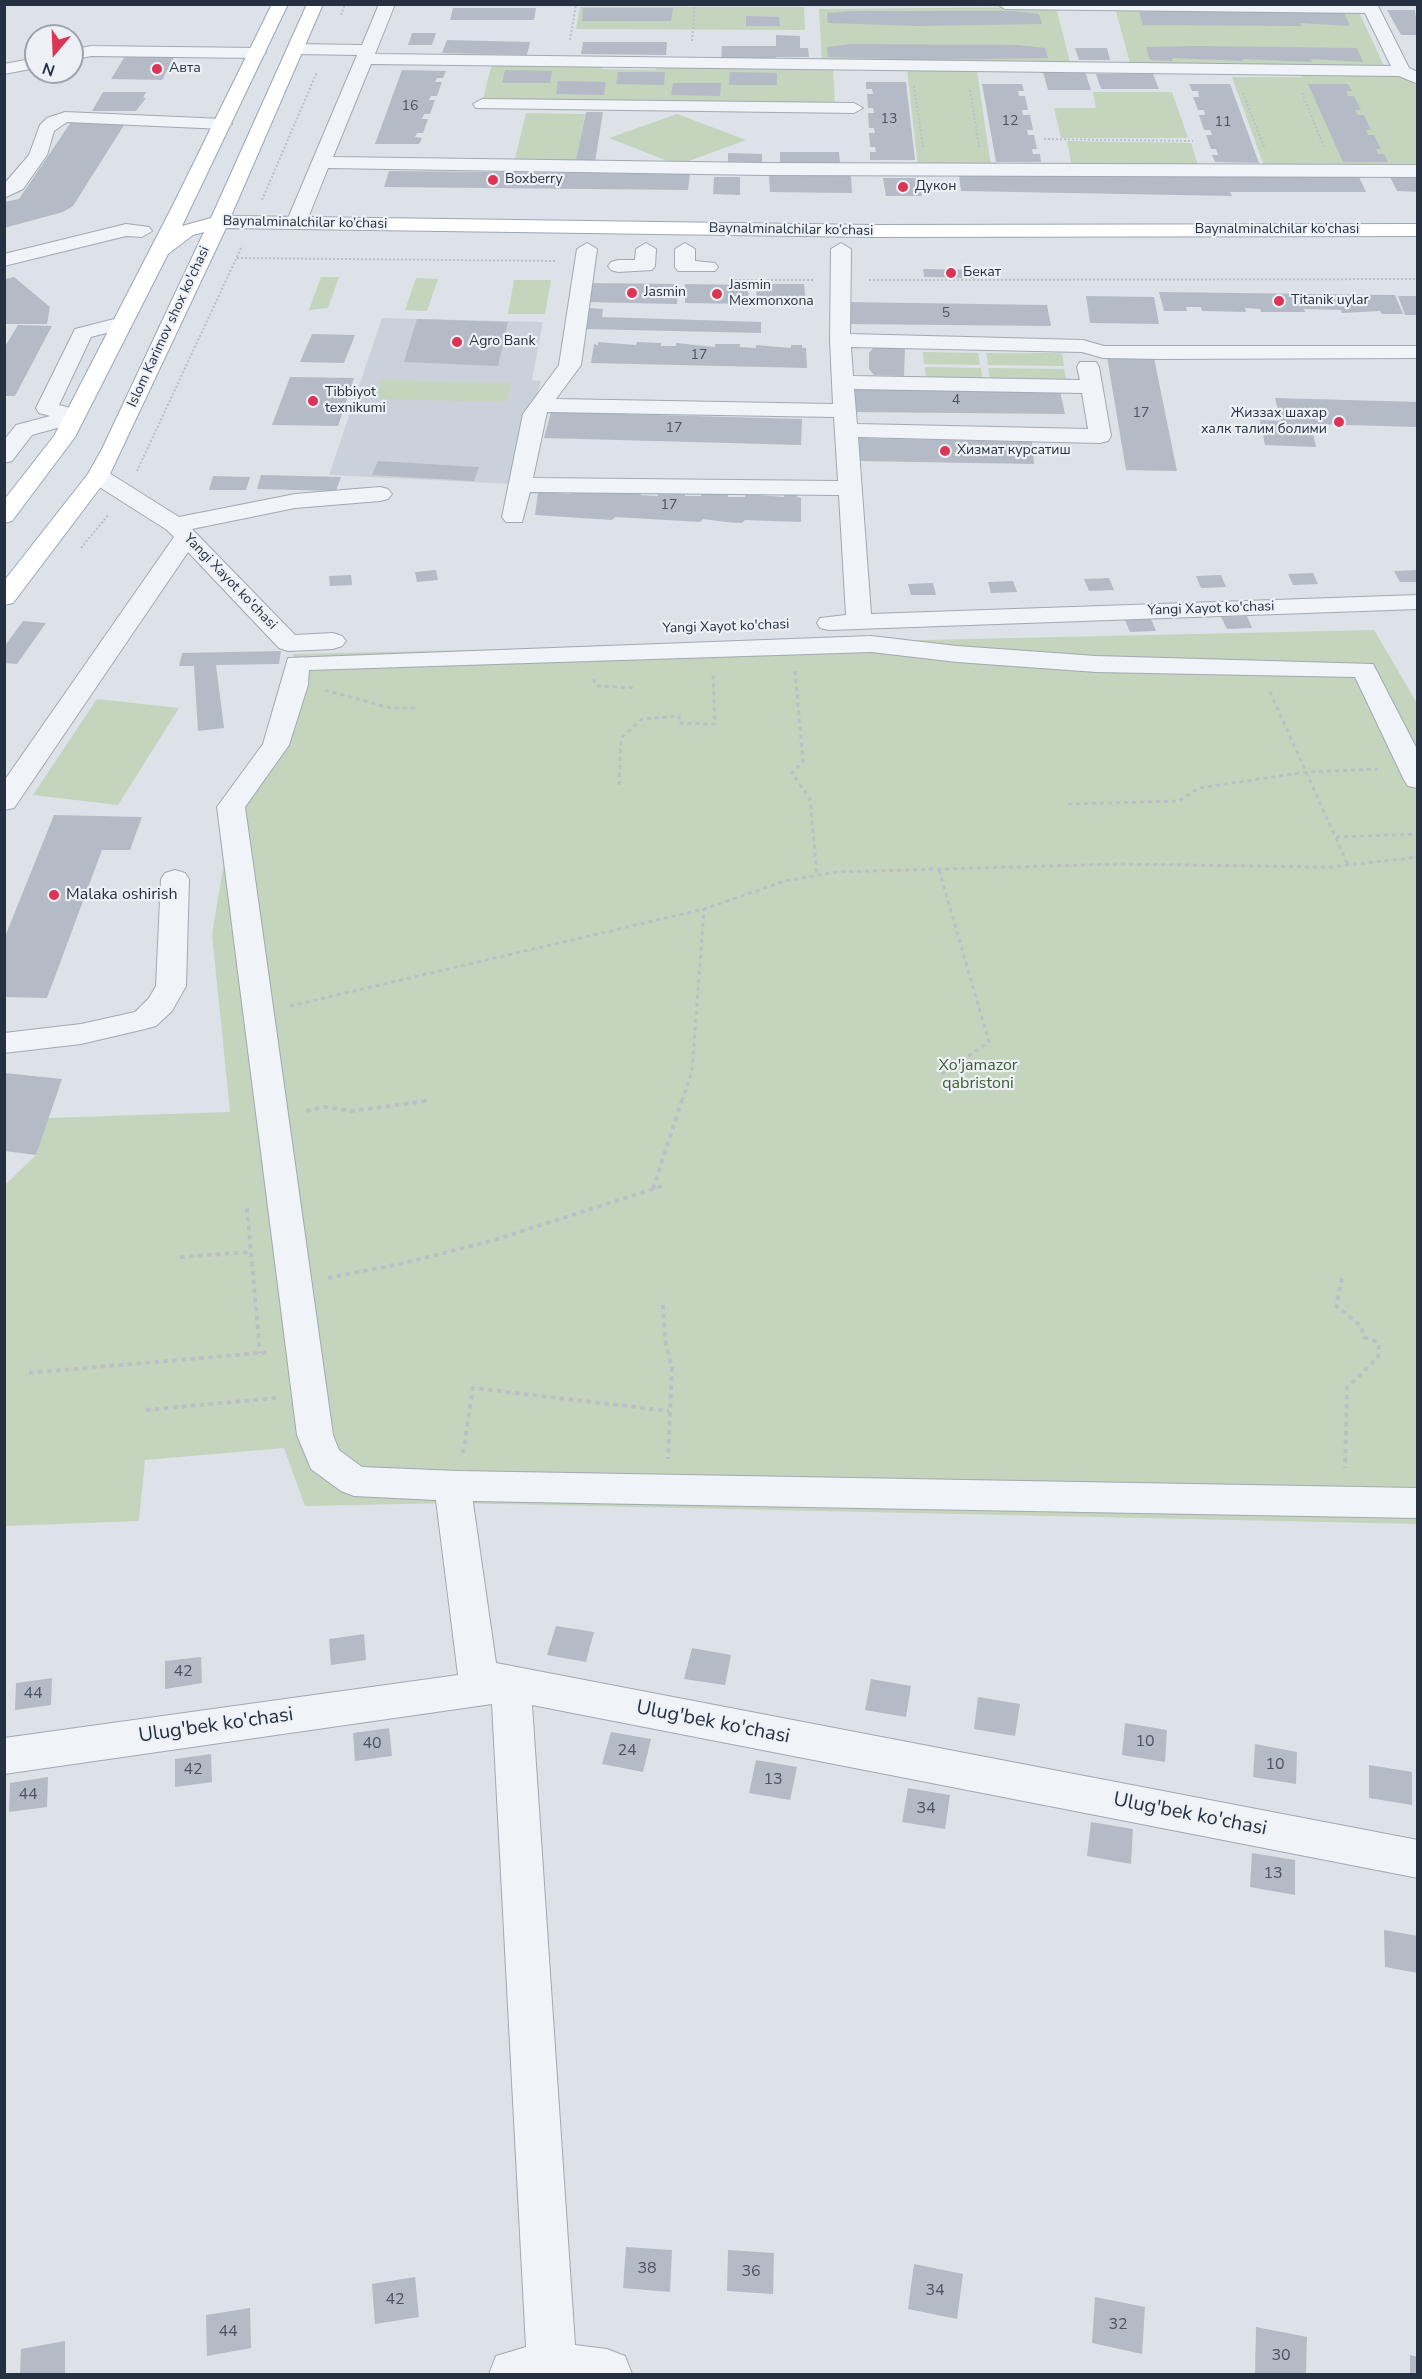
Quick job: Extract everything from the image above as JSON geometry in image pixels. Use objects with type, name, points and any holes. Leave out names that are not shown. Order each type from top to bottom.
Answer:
[{"type":"main road","points":[[4,516],[64,437],[164,244],[280,4]]},
{"type":"main road","name":"Islom Karimov shox ko'chasi","points":[[4,598],[98,476],[207,245],[313,8]]},
{"type":"main road","points":[[175,221],[217,222]]},
{"type":"main road","name":"Baynalminalchilar ko’chasi","points":[[164,244],[186,231],[217,222],[873,231],[1418,230]]},
{"type":"main road","name":"Baynalminalchilar ko’chasi","points":[[164,244],[207,245],[234,251]]},
{"type":"main road","name":"Baynalminalchilar ko’chasi","points":[[563,249],[586,255],[646,249],[719,249]]},
{"type":"main road","name":"Baynalminalchilar ko’chasi","points":[[774,249],[1418,249]]},
{"type":"street","points":[[1005,4],[1370,6],[1410,75]]},
{"type":"street","points":[[296,223],[385,9]]},
{"type":"street","points":[[296,49],[565,62],[1233,68],[1410,75]]},
{"type":"street","points":[[84,52],[258,53]]},
{"type":"street","points":[[4,69],[24,65]]},
{"type":"street","points":[[482,104],[854,108]]},
{"type":"street","points":[[4,192],[16,185],[38,155],[46,129],[53,122],[65,117],[223,124]]},
{"type":"street","points":[[323,162],[926,169],[1418,171]]},
{"type":"street","points":[[4,260],[126,230],[142,231],[175,221]]},
{"type":"street","name":"Baynalminalchilar ko’chasi","points":[[142,231],[164,244]]},
{"type":"street","points":[[618,266],[645,266],[646,249]]},
{"type":"street","points":[[685,249],[685,267],[708,267]]},
{"type":"street","points":[[841,249],[840,340],[843,421],[859,622]]},
{"type":"street","points":[[514,517],[534,414],[570,364],[586,255]]},
{"type":"street","points":[[74,417],[47,408],[81,333],[122,323]]},
{"type":"street","points":[[840,340],[1083,346],[1104,351],[1160,353],[1418,352]]},
{"type":"street","points":[[540,405],[1100,436],[1083,346]]},
{"type":"street","points":[[842,382],[1092,387]]},
{"type":"street","points":[[14,429],[74,417]]},
{"type":"street","points":[[14,429],[64,437]]},
{"type":"street","points":[[4,456],[14,429]]},
{"type":"street","name":"Yangi Xayot ko'chasi","points":[[98,476],[180,531],[288,643],[1418,602]]},
{"type":"street","points":[[520,485],[848,488]]},
{"type":"street","points":[[4,802],[180,531],[295,501],[380,494]]},
{"type":"street","points":[[1415,774],[1364,669],[1096,664],[957,654],[871,644],[297,663],[295,685],[276,745],[231,807],[315,1435],[324,1459],[354,1481],[458,1486],[1418,1503]]},
{"type":"street","points":[[4,1043],[81,1034],[145,1019],[161,1004],[171,986],[175,879]]},
{"type":"street","points":[[458,1486],[454,1503],[478,1674],[512,1684],[533,2371],[607,2374]]},
{"type":"street","name":"Ulug'bek ko'chasi","points":[[4,1756],[512,1684],[1418,1859]]},
{"type":"path","points":[[267,190],[345,4]]},
{"type":"path","points":[[565,62],[576,4]]},
{"type":"path","points":[[691,62],[695,4]]},
{"type":"path","points":[[313,8],[342,13],[385,9]]},
{"type":"path","points":[[911,64],[926,169]]},
{"type":"path","points":[[967,65],[982,169]]},
{"type":"path","points":[[1233,68],[1273,170]]},
{"type":"path","points":[[1293,69],[1334,170]]},
{"type":"path","points":[[1044,139],[1193,141]]},
{"type":"path","points":[[278,161],[323,162]]},
{"type":"path","points":[[234,251],[586,255]]},
{"type":"path","points":[[723,280],[1418,279]]},
{"type":"path","points":[[793,647],[803,761],[792,773],[810,799],[817,875]]},
{"type":"path","points":[[619,785],[621,738],[642,719],[679,716],[679,723],[715,724],[712,650]]},
{"type":"path","points":[[1258,667],[1348,865]]},
{"type":"path","points":[[295,685],[327,690],[390,708],[419,708]]},
{"type":"path","points":[[1068,804],[1179,801],[1199,788],[1306,772],[1415,774]]},
{"type":"path","points":[[1336,837],[1418,834]]},
{"type":"path","points":[[259,1013],[704,909],[785,880],[836,872],[1118,864],[1329,867],[1418,856]]},
{"type":"path","points":[[939,870],[989,1042],[942,1074]]},
{"type":"path","points":[[652,1189],[692,1071],[704,909]]},
{"type":"path","points":[[273,1119],[324,1107],[352,1111],[427,1101]]},
{"type":"path","points":[[295,1284],[404,1263],[491,1240],[666,1185]]},
{"type":"path","points":[[180,1257],[251,1252]]},
{"type":"path","points":[[1342,1278],[1336,1306],[1361,1326],[1364,1337],[1379,1343],[1378,1357],[1347,1388],[1345,1502]]},
{"type":"path","points":[[663,1305],[665,1340],[672,1368],[668,1490]]},
{"type":"path","points":[[29,1373],[304,1349]]},
{"type":"path","points":[[458,1486],[473,1388],[669,1411]]},
{"type":"path","points":[[146,1410],[310,1394]]},
{"type":"shaded area","points":[[382,318],[543,322],[532,380],[541,381],[513,484],[329,475]]},
{"type":"green space","points":[[580,7],[804,7],[805,30],[576,29]]},
{"type":"green space","points":[[1056,7],[1070,62],[822,61],[819,9]]},
{"type":"green space","points":[[1115,8],[1358,10],[1385,68],[1130,63]]},
{"type":"green space","points":[[492,64],[602,66],[602,69],[656,70],[657,66],[833,68],[835,106],[482,102]]},
{"type":"green space","points":[[907,69],[977,71],[991,166],[918,167]]},
{"type":"green space","points":[[1300,73],[1399,74],[1417,86],[1417,168],[1264,166],[1232,77],[1302,77]]},
{"type":"green space","points":[[1093,92],[1172,92],[1188,138],[1061,138],[1054,108],[1096,108]]},
{"type":"green space","points":[[526,113],[585,114],[577,160],[515,159]]},
{"type":"green space","points":[[677,114],[746,140],[678,165],[609,138]]},
{"type":"green space","points":[[1067,141],[1191,143],[1199,168],[1072,167]]},
{"type":"green space","points":[[321,277],[339,277],[328,308],[309,310]]},
{"type":"green space","points":[[416,278],[438,279],[427,311],[405,310]]},
{"type":"green space","points":[[514,280],[551,280],[545,314],[508,314]]},
{"type":"green space","points":[[923,352],[978,353],[980,365],[924,364]]},
{"type":"green space","points":[[986,353],[1062,353],[1064,366],[988,365]]},
{"type":"green space","points":[[925,367],[981,368],[983,380],[926,380]]},
{"type":"green space","points":[[988,368],[1064,369],[1067,381],[990,380]]},
{"type":"green space","points":[[382,380],[511,383],[506,402],[376,399]]},
{"type":"green space","name":"Xo'jamazor qabristoni","points":[[1374,630],[1418,705],[1417,1524],[454,1503],[305,1506],[284,1448],[145,1460],[139,1521],[5,1526],[5,1185],[36,1155],[47,1118],[230,1112],[212,934],[234,803],[282,755],[302,707],[293,654]]},
{"type":"green space","points":[[97,699],[179,708],[118,805],[33,795]]},
{"type":"building","points":[[453,8],[536,8],[534,20],[450,20]]},
{"type":"building","points":[[583,8],[673,8],[671,21],[582,21]]},
{"type":"building","points":[[1387,10],[1415,10],[1418,35],[1401,35]]},
{"type":"building","points":[[1013,11],[1039,14],[1042,24],[918,26],[828,23],[827,13]]},
{"type":"building","points":[[1139,12],[1344,13],[1350,26],[1300,23],[1301,26],[1143,25]]},
{"type":"building","points":[[746,16],[779,17],[780,26],[746,26]]},
{"type":"building","points":[[412,33],[436,33],[432,45],[408,45]]},
{"type":"building","points":[[776,35],[800,36],[800,48],[808,48],[809,57],[776,57],[776,60],[721,60],[722,46],[776,46]]},
{"type":"building","points":[[447,40],[530,42],[527,55],[442,53]]},
{"type":"building","points":[[583,42],[667,42],[666,55],[581,54]]},
{"type":"building","points":[[852,44],[1018,45],[1045,48],[1048,58],[920,60],[828,57],[827,47]]},
{"type":"building","points":[[1146,47],[1357,48],[1363,62],[1311,59],[1312,62],[1172,58],[1173,61],[1150,60]]},
{"type":"building","points":[[1075,48],[1107,48],[1110,60],[1079,60]]},
{"type":"building","points":[[127,53],[176,54],[162,80],[111,79]]},
{"type":"building","points":[[402,70],[446,71],[443,78],[437,78],[435,82],[442,82],[437,96],[431,96],[429,100],[435,100],[430,114],[424,114],[422,119],[428,119],[423,133],[417,133],[415,137],[422,138],[419,144],[375,144]]},
{"type":"building","points":[[505,70],[552,71],[550,83],[502,83]]},
{"type":"building","points":[[618,72],[665,72],[664,85],[616,84]]},
{"type":"building","points":[[730,72],[777,73],[777,85],[729,85]]},
{"type":"building","points":[[1043,72],[1085,72],[1091,90],[1048,90]]},
{"type":"building","points":[[1096,74],[1153,74],[1159,89],[1101,89]]},
{"type":"building","points":[[558,81],[606,82],[604,95],[556,94]]},
{"type":"building","points":[[866,82],[906,82],[915,160],[870,160],[870,152],[876,152],[875,147],[870,147],[869,133],[875,133],[874,128],[869,128],[868,113],[874,113],[873,108],[868,108],[867,94],[873,94],[872,89],[866,89]]},
{"type":"building","points":[[673,83],[721,83],[720,96],[671,95]]},
{"type":"building","points":[[982,84],[1022,84],[1024,91],[1018,91],[1019,96],[1025,96],[1028,110],[1022,110],[1023,115],[1030,115],[1033,130],[1027,130],[1028,135],[1034,135],[1037,149],[1032,149],[1033,154],[1040,154],[1041,162],[996,162]]},
{"type":"building","points":[[1189,84],[1230,84],[1259,163],[1215,162],[1212,155],[1218,155],[1216,149],[1211,149],[1206,135],[1212,135],[1210,130],[1204,130],[1199,115],[1205,115],[1204,110],[1198,110],[1193,97],[1199,97],[1198,91],[1192,91]]},
{"type":"building","points":[[1308,84],[1348,84],[1352,91],[1346,91],[1348,96],[1354,96],[1361,110],[1355,110],[1358,115],[1364,115],[1371,130],[1366,130],[1368,135],[1374,135],[1381,149],[1376,149],[1378,154],[1384,154],[1388,162],[1343,162]]},
{"type":"building","points":[[103,92],[146,92],[143,98],[146,98],[136,111],[92,111]]},
{"type":"building","points":[[586,112],[603,112],[595,162],[576,161]]},
{"type":"building","points":[[71,122],[126,122],[73,206],[63,212],[4,228],[4,202],[19,199]]},
{"type":"building","points":[[780,152],[839,152],[840,163],[780,163]]},
{"type":"building","points":[[728,153],[762,154],[762,162],[728,162]]},
{"type":"building","points":[[389,171],[690,174],[688,190],[384,187]]},
{"type":"building","points":[[959,175],[1359,177],[1366,192],[1230,192],[1232,196],[961,191]]},
{"type":"building","points":[[1389,175],[1418,176],[1418,192],[1397,191]]},
{"type":"building","points":[[769,176],[851,176],[852,193],[770,192]]},
{"type":"building","points":[[714,177],[740,177],[740,195],[713,194]]},
{"type":"building","name":"Дукон","points":[[883,178],[919,178],[922,196],[886,196]]},
{"type":"building","name":"Бекат","points":[[923,269],[978,270],[979,278],[924,277]]},
{"type":"building","points":[[14,277],[50,307],[47,324],[5,324],[5,279]]},
{"type":"building","name":"Jasmin","points":[[587,283],[678,284],[677,304],[585,302]]},
{"type":"building","name":"Jasmin Mexmonxona","points":[[685,284],[748,285],[749,304],[685,303]]},
{"type":"building","points":[[756,284],[804,284],[806,304],[757,304]]},
{"type":"building","name":"Titanik uylar","points":[[1159,292],[1395,295],[1403,314],[1382,314],[1380,311],[1342,313],[1341,310],[1304,309],[1305,312],[1261,312],[1260,309],[1245,308],[1246,312],[1202,311],[1201,307],[1186,307],[1187,311],[1164,311]]},
{"type":"building","points":[[1086,296],[1154,297],[1159,324],[1090,323]]},
{"type":"building","name":"Titanik uylar","points":[[1398,296],[1418,296],[1418,315],[1405,315]]},
{"type":"building","points":[[844,302],[1047,305],[1051,326],[844,324]]},
{"type":"building","points":[[588,308],[603,309],[602,317],[761,322],[761,333],[584,329]]},
{"type":"building","name":"Agro Bank","points":[[417,319],[508,322],[498,366],[404,362]]},
{"type":"building","points":[[18,325],[52,326],[15,396],[4,396],[4,348]]},
{"type":"building","points":[[312,334],[355,335],[344,363],[300,362]]},
{"type":"building","points":[[598,342],[636,345],[637,342],[661,343],[661,346],[676,346],[676,343],[715,347],[715,344],[740,344],[740,347],[756,348],[756,345],[791,348],[791,345],[802,345],[802,348],[806,348],[807,368],[591,363],[594,344],[598,345]]},
{"type":"building","points":[[874,347],[905,348],[904,376],[874,375],[869,369],[869,353]]},
{"type":"building","points":[[1107,357],[1154,358],[1177,471],[1126,470]]},
{"type":"building","name":"Tibbiyot texnikumi","points":[[290,377],[354,378],[338,426],[272,425]]},
{"type":"building","points":[[849,389],[1060,391],[1065,414],[850,412]]},
{"type":"building","name":"Жиззах шахар халк талим болими","points":[[1275,398],[1418,402],[1418,427],[1311,424],[1316,447],[1265,445],[1260,420],[1281,421]]},
{"type":"building","points":[[551,412],[802,419],[801,445],[544,438]]},
{"type":"building","name":"Хизмат курсатиш","points":[[856,438],[1032,442],[1034,464],[857,461]]},
{"type":"building","points":[[378,461],[479,467],[474,481],[372,475]]},
{"type":"building","points":[[261,475],[341,477],[336,491],[257,489]]},
{"type":"building","points":[[213,476],[250,477],[246,490],[209,490]]},
{"type":"building","points":[[572,490],[614,494],[614,491],[641,492],[641,495],[658,496],[658,492],[685,493],[685,496],[701,496],[701,493],[728,494],[728,497],[745,497],[745,494],[784,497],[784,494],[797,494],[797,497],[801,498],[801,522],[745,520],[742,523],[703,519],[700,522],[615,517],[612,520],[535,515],[538,492],[571,494]]},
{"type":"building","points":[[436,570],[438,580],[417,582],[415,572]]},
{"type":"building","points":[[1418,570],[1418,582],[1400,582],[1394,571]]},
{"type":"building","points":[[1313,573],[1318,584],[1293,585],[1288,574]]},
{"type":"building","points":[[351,575],[352,585],[330,586],[329,576]]},
{"type":"building","points":[[1221,575],[1226,587],[1201,588],[1196,576]]},
{"type":"building","points":[[1109,578],[1114,590],[1089,591],[1084,579]]},
{"type":"building","points":[[1013,581],[1017,592],[991,593],[988,582]]},
{"type":"building","points":[[933,583],[936,595],[911,595],[908,584]]},
{"type":"building","points":[[1247,616],[1252,628],[1227,629],[1221,617]]},
{"type":"building","points":[[1151,619],[1156,631],[1130,632],[1125,620]]},
{"type":"building","points":[[23,621],[46,623],[17,664],[4,663],[4,647]]},
{"type":"building","points":[[281,651],[279,664],[216,665],[224,728],[198,731],[194,666],[179,666],[182,653]]},
{"type":"building","name":"Malaka oshirish","points":[[54,815],[142,817],[130,850],[102,850],[47,998],[4,997],[4,939]]},
{"type":"building","points":[[5,1073],[62,1079],[36,1155],[5,1151]]},
{"type":"building","points":[[556,1626],[594,1632],[586,1662],[547,1655]]},
{"type":"building","points":[[364,1634],[366,1660],[331,1665],[329,1639]]},
{"type":"building","points":[[692,1648],[731,1655],[725,1685],[684,1679]]},
{"type":"building","points":[[201,1657],[202,1683],[165,1689],[165,1661]]},
{"type":"building","points":[[52,1678],[51,1705],[15,1710],[16,1683]]},
{"type":"building","points":[[871,1679],[911,1686],[906,1717],[865,1710]]},
{"type":"building","points":[[978,1697],[1020,1704],[1015,1736],[974,1729]]},
{"type":"building","points":[[1125,1723],[1167,1730],[1165,1762],[1122,1755]]},
{"type":"building","points":[[389,1728],[392,1756],[355,1761],[353,1733]]},
{"type":"building","points":[[611,1732],[651,1739],[643,1772],[602,1764]]},
{"type":"building","points":[[1255,1744],[1297,1752],[1296,1784],[1253,1777]]},
{"type":"building","points":[[211,1754],[212,1782],[175,1787],[175,1759]]},
{"type":"building","points":[[756,1760],[797,1767],[790,1800],[749,1793]]},
{"type":"building","points":[[1369,1765],[1412,1772],[1412,1805],[1369,1798]]},
{"type":"building","points":[[48,1777],[47,1807],[9,1812],[10,1783]]},
{"type":"building","points":[[908,1788],[950,1795],[945,1829],[902,1822]]},
{"type":"building","points":[[1091,1822],[1133,1829],[1131,1864],[1087,1856]]},
{"type":"building","points":[[1252,1853],[1295,1860],[1295,1895],[1250,1887]]},
{"type":"building","points":[[1384,1930],[1418,1936],[1418,1973],[1385,1967]]},
{"type":"building","points":[[626,2247],[672,2250],[670,2292],[623,2288]]},
{"type":"building","points":[[728,2250],[774,2253],[773,2294],[727,2291]]},
{"type":"building","points":[[914,2264],[963,2274],[957,2319],[908,2309]]},
{"type":"building","points":[[415,2277],[419,2317],[375,2324],[372,2284]]},
{"type":"building","points":[[1095,2297],[1145,2307],[1142,2354],[1092,2343]]},
{"type":"building","points":[[250,2308],[251,2348],[207,2356],[206,2315]]},
{"type":"building","points":[[1256,2327],[1307,2337],[1306,2374],[1255,2374]]},
{"type":"building","points":[[65,2341],[65,2374],[20,2374],[21,2349]]},
{"type":"building","points":[[1410,2355],[1418,2357],[1418,2374],[1410,2374]]},
{"type":"place","name":"Авта","points":[[157,69]]},
{"type":"place","name":"Boxberry","points":[[493,180]]},
{"type":"place","name":"Дукон","points":[[903,187]]},
{"type":"place","name":"Бекат","points":[[951,273]]},
{"type":"place","name":"Jasmin","points":[[632,293]]},
{"type":"place","name":"Jasmin Mexmonxona","points":[[717,294]]},
{"type":"place","name":"Titanik uylar","points":[[1279,301]]},
{"type":"place","name":"Agro Bank","points":[[457,342]]},
{"type":"place","name":"Tibbiyot texnikumi","points":[[313,401]]},
{"type":"place","name":"Жиззах шахар халк талим болими","points":[[1339,422]]},
{"type":"place","name":"Хизмат курсатиш","points":[[945,451]]},
{"type":"place","name":"Malaka oshirish","points":[[54,895]]}]
